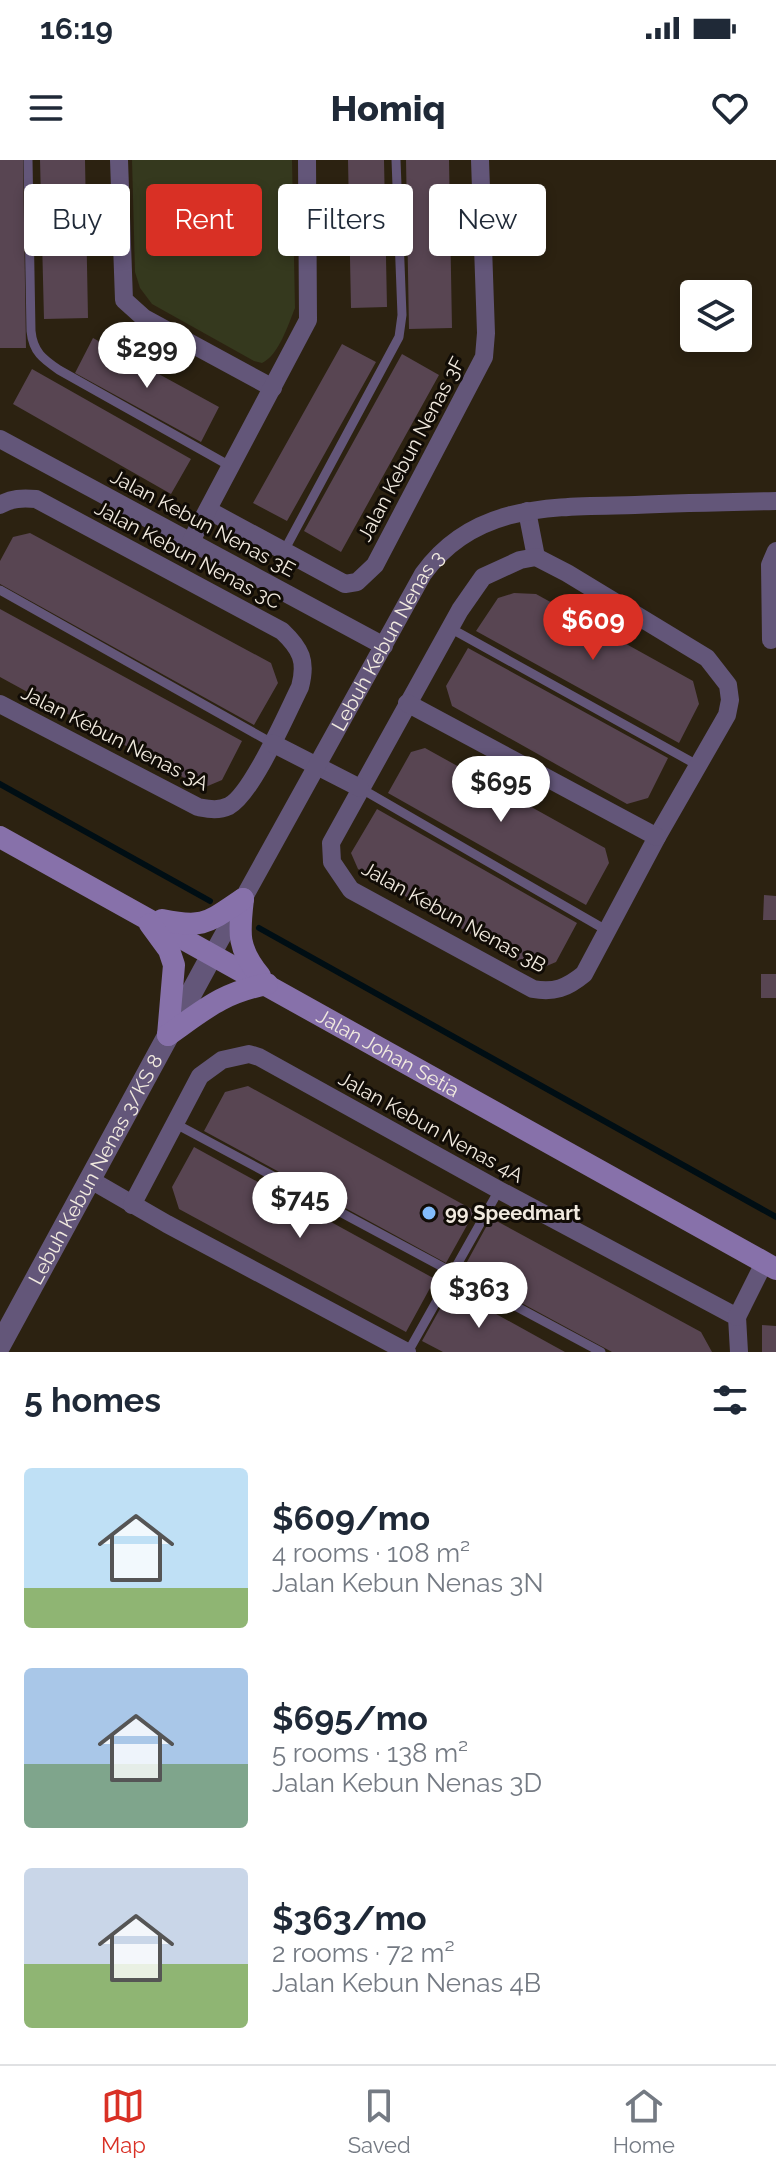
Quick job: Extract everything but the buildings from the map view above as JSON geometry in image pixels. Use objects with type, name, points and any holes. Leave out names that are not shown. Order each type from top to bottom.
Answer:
[{"type":"main road","name":"Jalan Johan Setia","points":[[0,837],[770,1266]]},
{"type":"main road","points":[[145,916],[185,925],[205,925],[243,899]]},
{"type":"main road","points":[[168,1035],[237,990],[267,984],[244,957],[239,936],[243,899]]},
{"type":"main road","points":[[145,916],[169,950],[174,965],[168,1035]]},
{"type":"street","points":[[119,160],[124,300],[144,318],[273,388]]},
{"type":"street","points":[[191,541],[308,320],[307,160]]},
{"type":"street","name":"Jalan Kebun Nenas 3F","points":[[208,510],[345,584],[357,582],[375,565],[484,357],[486,333],[480,160]]},
{"type":"street","name":"Jalan Kebun Nenas 3E","points":[[0,439],[384,646]]},
{"type":"street","name":"Jalan Kebun Nenas 3C","points":[[0,505],[7,501],[36,499],[282,631],[303,655],[304,670],[300,687],[272,743]]},
{"type":"street","name":"Lebuh Kebun Nenas 3","points":[[168,1035],[423,574],[437,555],[485,523],[550,507],[776,501]]},
{"type":"street","points":[[527,511],[536,557]]},
{"type":"street","points":[[771,640],[770,565],[776,551]]},
{"type":"street","name":"Jalan Kebun Nenas 3B","points":[[536,557],[694,650],[719,670],[728,685],[730,700],[727,715],[584,974],[570,986],[549,992],[533,989],[351,890],[332,862],[331,843],[450,628],[483,577],[520,560],[536,557]]},
{"type":"street","points":[[407,703],[657,837]]},
{"type":"street","name":"Jalan Kebun Nenas 3A","points":[[0,704],[198,807],[216,810],[230,805],[239,797],[272,743]]},
{"type":"street","points":[[272,743],[360,788]]},
{"type":"street","name":"Lebuh Kebun Nenas 3/KS 8","points":[[0,1345],[168,1035]]},
{"type":"street","name":"Jalan Kebun Nenas 4A","points":[[132,1205],[200,1076],[222,1060],[249,1054],[737,1317]]},
{"type":"street","points":[[89,1179],[408,1352]]},
{"type":"street","points":[[739,1352],[737,1317],[770,1266]]},
{"type":"lane","points":[[28,160],[31,331],[32,344],[39,356],[230,466]]},
{"type":"lane","points":[[284,551],[399,337],[402,315],[396,160]]},
{"type":"lane","points":[[0,590],[272,743]]},
{"type":"lane","points":[[450,628],[699,766]]},
{"type":"lane","points":[[360,788],[606,930]]},
{"type":"lane","points":[[174,1123],[601,1352]]},
{"type":"lane","points":[[408,1352],[499,1190]]},
{"type":"green space","points":[[132,160],[292,160],[292,184],[278,184],[278,256],[294,256],[295,308],[282,339],[268,359],[262,363],[254,361],[152,304],[140,288],[135,272]]},
{"type":"waterway","points":[[0,784],[210,901]]},
{"type":"waterway","points":[[259,928],[776,1217]]},
{"type":"place","name":"99 Speedmart","points":[[429,1213]]}]
